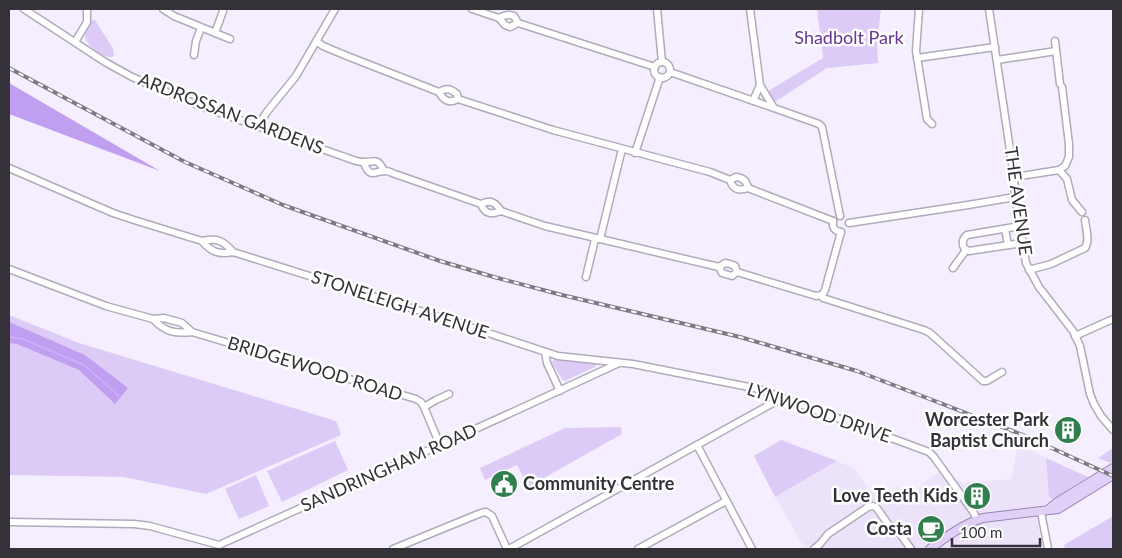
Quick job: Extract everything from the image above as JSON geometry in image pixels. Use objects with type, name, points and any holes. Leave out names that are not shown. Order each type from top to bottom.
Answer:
[{"type":"main road","points":[[1044,511],[1113,468]]},
{"type":"main road","points":[[930,549],[963,526],[983,518],[1058,509],[1113,475]]},
{"type":"street","name":"ARDROSSAN GARDENS","points":[[24,9],[105,62],[132,77],[200,106],[364,163],[378,162],[384,170],[481,204],[488,213],[495,214],[501,211]]},
{"type":"street","points":[[75,42],[87,22],[88,9]]},
{"type":"street","points":[[163,9],[174,16],[230,39]]},
{"type":"street","points":[[258,126],[296,76],[335,9]]},
{"type":"street","points":[[472,9],[499,18],[505,25],[510,27],[518,23]]},
{"type":"street","points":[[657,9],[662,62]]},
{"type":"street","points":[[750,9],[760,85],[774,108]]},
{"type":"street","points":[[919,9],[916,51],[927,119],[932,124]]},
{"type":"street","name":"THE AVENUE","points":[[989,9],[1026,263],[1038,287],[1073,331],[1080,346],[1090,394],[1094,404],[1113,430]]},
{"type":"street","points":[[215,33],[223,12]]},
{"type":"street","points":[[499,18],[507,14],[514,16],[518,23],[655,67]]},
{"type":"street","points":[[194,54],[201,28]]},
{"type":"street","points":[[316,41],[324,46],[439,92],[448,89],[457,94],[458,99],[553,130],[710,172],[730,180],[737,190],[748,188],[833,221]]},
{"type":"street","points":[[1014,177],[1059,170],[1067,162],[1069,150],[1055,41]]},
{"type":"street","points":[[917,58],[995,47]]},
{"type":"street","points":[[997,60],[1056,51]]},
{"type":"street","points":[[655,67],[662,62],[668,64],[670,72]]},
{"type":"street","points":[[655,67],[657,76],[660,77]]},
{"type":"street","points":[[660,77],[664,77],[670,72]]},
{"type":"street","points":[[670,72],[820,124],[840,216]]},
{"type":"street","points":[[635,152],[660,77]]},
{"type":"street","points":[[753,101],[760,85]]},
{"type":"street","points":[[586,277],[622,149]]},
{"type":"street","name":"ARDROSSAN GARDENS","points":[[364,163],[366,169],[375,174],[384,170]]},
{"type":"street","name":"STONELEIGH AVENUE","points":[[9,168],[113,212],[202,242],[216,252],[224,254],[233,252],[567,358]]},
{"type":"street","points":[[1059,170],[1068,181],[1072,200],[1082,212]]},
{"type":"street","points":[[730,180],[736,177],[742,178],[746,181],[748,188]]},
{"type":"street","points":[[849,223],[1015,197]]},
{"type":"street","name":"ARDROSSAN GARDENS","points":[[481,204],[486,201],[492,202],[497,204],[501,211],[546,226],[719,267]]},
{"type":"street","points":[[840,216],[833,221],[833,228],[842,232]]},
{"type":"street","points":[[840,216],[844,217],[849,223]]},
{"type":"street","points":[[1029,270],[1051,264],[1085,248],[1088,240],[1085,220]]},
{"type":"street","points":[[737,272],[816,296],[822,295],[842,232],[846,230],[849,223]]},
{"type":"street","points":[[1020,226],[967,235],[962,242],[963,247],[969,251],[1022,243]]},
{"type":"street","points":[[1005,229],[1008,245]]},
{"type":"street","name":"STONELEIGH AVENUE","points":[[202,242],[212,239],[220,241],[233,252]]},
{"type":"street","points":[[953,268],[966,250]]},
{"type":"street","points":[[725,263],[730,264],[735,266],[737,272],[732,276],[726,276],[719,267],[725,263]]},
{"type":"street","name":"BRIDGEWOOD ROAD","points":[[9,269],[106,306],[153,319],[164,318],[182,323],[192,332],[416,399],[424,407],[440,445]]},
{"type":"street","points":[[822,295],[823,298],[930,333],[983,381],[988,381],[1002,372]]},
{"type":"street","points":[[1075,336],[1113,318]]},
{"type":"street","name":"BRIDGEWOOD ROAD","points":[[153,319],[161,328],[180,334],[192,332]]},
{"type":"street","points":[[545,352],[546,363],[560,391]]},
{"type":"street","name":"LYNWOOD DRIVE","points":[[567,358],[620,363],[759,389],[932,454],[977,520]]},
{"type":"street","name":"SANDRINGHAM ROAD","points":[[219,547],[620,363]]},
{"type":"street","points":[[424,407],[434,397],[449,394]]},
{"type":"street","points":[[393,549],[486,512],[492,516],[508,549],[782,398]]},
{"type":"street","points":[[698,445],[752,549]]},
{"type":"street","points":[[638,549],[726,501]]},
{"type":"street","points":[[814,549],[828,534],[870,506],[876,507],[888,524],[898,531],[911,549]]},
{"type":"street","points":[[1044,511],[1048,549]]},
{"type":"street","points":[[9,522],[134,524],[150,526],[219,547]]},
{"type":"shaded area","points":[[9,83],[160,171],[9,114]]},
{"type":"shaded area","points":[[9,322],[85,355],[128,388],[115,404],[79,370],[17,344],[9,343]]},
{"type":"shaded area","points":[[1022,446],[1046,458],[1050,504],[1035,506],[1042,549],[805,549],[775,497],[837,461],[855,469],[870,492],[874,490],[883,504],[897,484],[900,490],[904,487],[911,498],[926,481],[941,471],[962,483],[1011,479],[1017,450]]},
{"type":"green space","name":"Shadbolt Park","points":[[817,9],[881,9],[877,41],[878,63],[827,68],[775,102],[768,91],[823,58]]},
{"type":"green space","points":[[92,20],[95,20],[113,48],[114,56],[109,57],[100,53],[88,43],[85,33]]},
{"type":"green space","points":[[9,315],[79,343],[336,421],[341,435],[206,494],[124,477],[9,475]]},
{"type":"green space","points":[[556,358],[591,362],[596,365],[565,381],[552,363]]},
{"type":"green space","points":[[621,427],[622,434],[528,487],[517,465],[485,480],[480,468],[565,428]]},
{"type":"green space","points":[[781,440],[837,461],[775,497],[754,456]]},
{"type":"green space","points":[[335,441],[348,470],[282,502],[267,471]]},
{"type":"green space","points":[[1113,448],[1113,461],[1110,463],[1098,458]]},
{"type":"green space","points":[[1046,458],[1088,477],[1051,499],[1049,497]]},
{"type":"green space","points":[[256,475],[269,506],[239,519],[225,489]]},
{"type":"green space","points":[[1113,516],[1113,549],[1065,549],[1064,545]]},
{"type":"waterway","points":[[9,337],[23,339],[84,365],[119,396]]},
{"type":"railway","points":[[9,68],[185,162],[283,205],[440,261],[494,277],[740,337],[857,371],[1023,435],[1113,476]]},
{"type":"place","name":"Worcester Park Baptist Church","points":[[1068,430]]},
{"type":"place","name":"Community Centre","points":[[504,484]]},
{"type":"place","name":"Love Teeth Kids","points":[[977,496]]},
{"type":"place","name":"Costa","points":[[931,529]]}]
